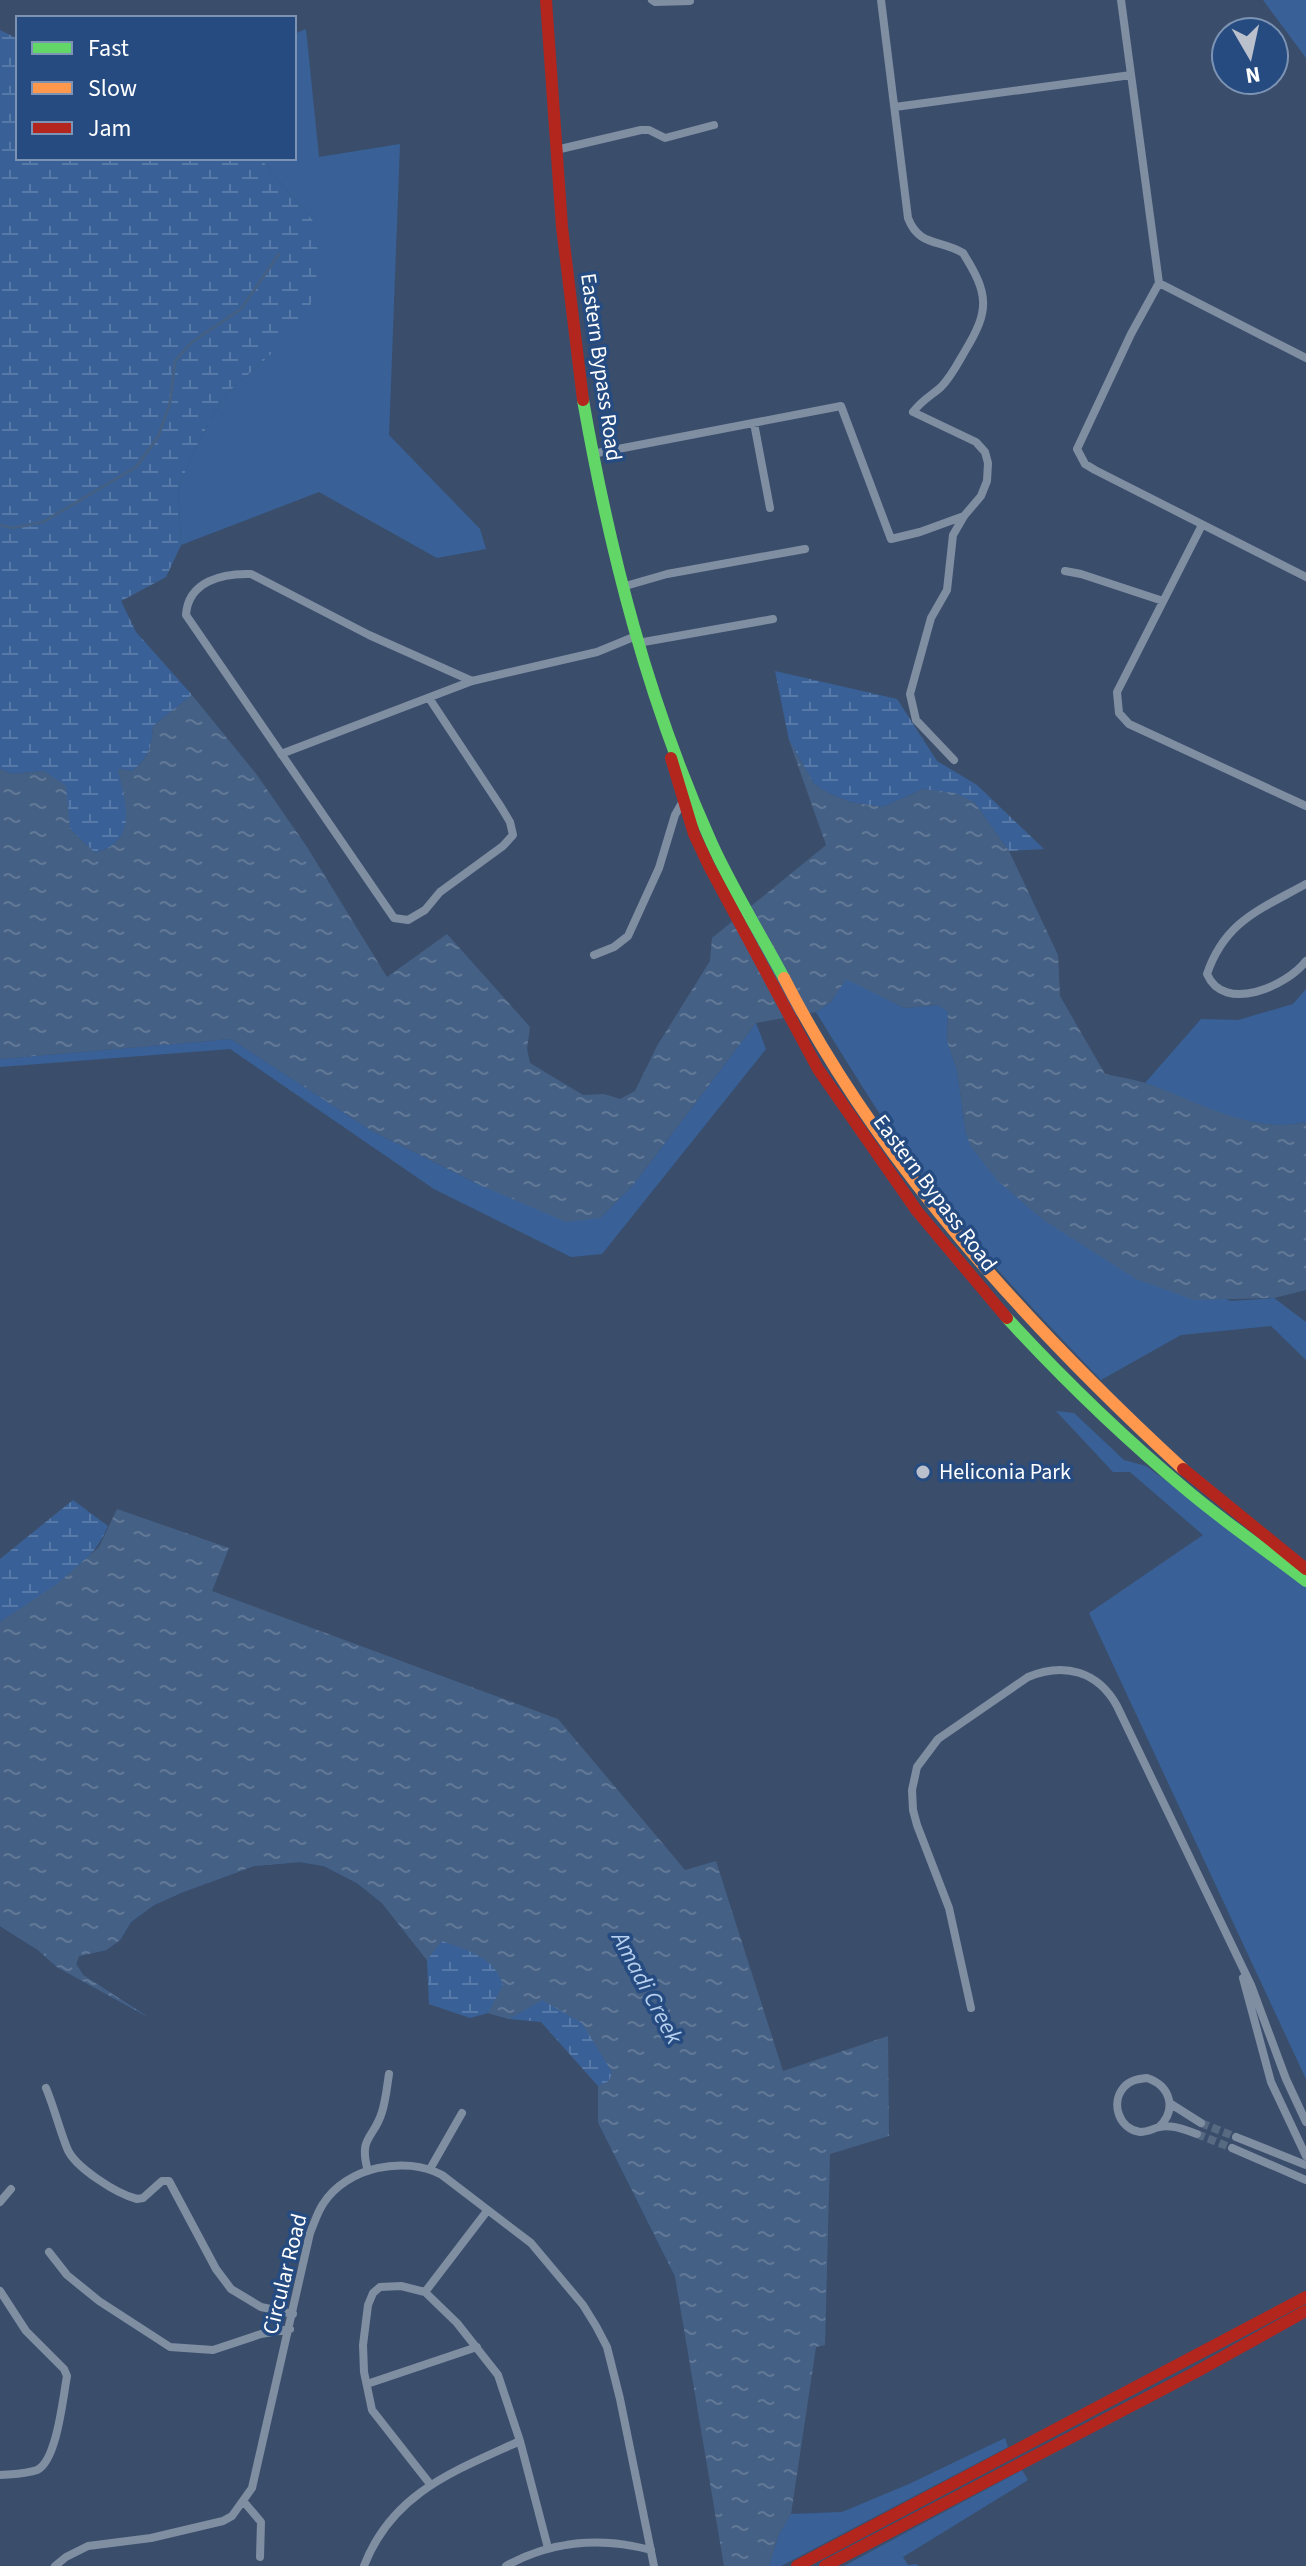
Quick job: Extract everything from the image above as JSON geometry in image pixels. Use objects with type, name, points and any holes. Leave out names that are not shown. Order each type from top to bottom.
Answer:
[{"type":"main road","name":"Eastern Bypass Road","points":[[546,0],[567,276],[581,395],[592,454],[637,640],[714,863]]},
{"type":"main road","name":"Eastern Bypass Road","points":[[666,731],[683,801],[714,863],[824,1066],[917,1211],[1057,1372],[1191,1494],[1306,1581]]},
{"type":"main road","name":"Eastern Bypass Road","points":[[824,1066],[928,1199],[1069,1360],[1212,1493],[1262,1537],[1306,1569]]},
{"type":"main road","points":[[797,2566],[1306,2297]]},
{"type":"main road","points":[[825,2566],[1306,2311]]},
{"type":"street","points":[[652,0],[690,1]]},
{"type":"street","points":[[881,0],[908,218],[913,231],[925,240],[963,253],[982,293],[984,309],[981,325],[946,379],[913,412],[976,442],[985,452],[988,463],[987,481],[981,496],[953,535],[947,590],[931,618],[910,694],[916,720],[954,760]]},
{"type":"street","points":[[1121,0],[1159,283],[1131,334],[1077,449],[1085,464],[1095,470],[1306,577]]},
{"type":"street","points":[[895,107],[1131,75]]},
{"type":"street","points":[[556,150],[641,130],[649,130],[665,138],[714,125]]},
{"type":"street","points":[[1159,283],[1306,358]]},
{"type":"street","points":[[592,454],[841,406],[891,539],[964,516]]},
{"type":"street","points":[[754,423],[770,508]]},
{"type":"street","points":[[1202,525],[1117,692],[1119,713],[1129,724],[1306,806]]},
{"type":"street","points":[[622,587],[667,574],[805,549]]},
{"type":"street","points":[[1065,571],[1163,601]]},
{"type":"street","points":[[429,698],[501,807],[513,835],[503,846],[440,892],[425,910],[408,920],[394,918],[186,615],[187,602],[195,591],[216,578],[233,573],[251,574],[369,635],[472,681]]},
{"type":"street","points":[[281,754],[472,681],[637,640],[773,619]]},
{"type":"street","points":[[594,955],[614,947],[628,936],[659,868],[675,815],[683,801]]},
{"type":"street","points":[[1306,884],[1248,915],[1221,941],[1207,974],[1211,983],[1220,990],[1244,994],[1260,991],[1281,981],[1306,961]]},
{"type":"street","points":[[971,2008],[949,1908],[913,1810],[914,1777],[922,1758],[938,1739],[1028,1677],[1055,1669],[1071,1669],[1085,1674],[1110,1692],[1257,2000],[1306,2122]]},
{"type":"street","points":[[1241,1969],[1271,2082],[1306,2156]]},
{"type":"street","points":[[368,2171],[363,2154],[381,2115],[389,2074]]},
{"type":"street","points":[[1159,2127],[1170,2113],[1171,2104],[1164,2087],[1147,2078],[1129,2082],[1119,2095],[1117,2112],[1127,2126],[1142,2132],[1173,2127],[1197,2134]]},
{"type":"street","points":[[46,2088],[67,2148],[79,2164],[95,2178],[137,2199],[143,2198],[162,2181],[169,2181],[216,2269],[231,2289],[261,2307],[293,2314]]},
{"type":"street","points":[[1171,2104],[1201,2123]]},
{"type":"street","points":[[462,2113],[430,2169],[531,2243],[583,2305],[607,2347],[654,2566]]},
{"type":"street","points":[[1236,2137],[1306,2165]]},
{"type":"street","points":[[1232,2148],[1306,2180]]},
{"type":"street","name":"Circular Road","points":[[244,2502],[252,2488],[310,2233],[322,2205],[342,2184],[368,2171],[410,2165],[430,2169]]},
{"type":"street","points":[[0,2202],[11,2189]]},
{"type":"street","points":[[425,2292],[487,2211]]},
{"type":"street","points":[[49,2252],[67,2275],[99,2301],[170,2347],[213,2350],[261,2334],[290,2329]]},
{"type":"street","points":[[430,2484],[375,2416],[367,2384],[363,2345],[368,2305],[378,2287],[401,2286],[425,2292],[477,2347],[498,2375],[520,2441],[548,2548]]},
{"type":"street","points":[[0,2291],[26,2331],[64,2369],[67,2376],[47,2462],[34,2471],[0,2475]]},
{"type":"street","points":[[367,2384],[477,2347]]},
{"type":"street","points":[[364,2566],[370,2548],[384,2529],[430,2484],[520,2441]]},
{"type":"street","points":[[55,2566],[88,2546],[151,2538],[223,2521],[244,2502],[261,2522],[260,2557]]},
{"type":"street","points":[[506,2566],[531,2552],[563,2544],[632,2545],[651,2550]]},
{"type":"green space","points":[[1263,0],[1306,0],[1306,58],[1290,36],[1290,16],[1275,16]]},
{"type":"green space","points":[[306,29],[319,157],[400,144],[389,435],[480,529],[486,549],[437,558],[319,492],[181,545],[178,488],[200,439],[226,394],[269,356],[314,222],[262,160],[296,160],[296,33]]},
{"type":"green space","points":[[0,30],[16,38],[16,160],[262,160],[314,222],[319,263],[309,313],[269,356],[226,394],[200,439],[178,488],[181,545],[166,577],[121,601],[136,632],[192,695],[153,726],[148,752],[138,766],[132,771],[118,769],[126,807],[124,830],[119,840],[95,853],[70,829],[44,771],[12,774],[0,769]]},
{"type":"green space","points":[[775,671],[897,699],[937,761],[977,785],[1044,849],[1009,851],[974,802],[923,789],[883,807],[850,802],[814,784],[789,740]]},
{"type":"green space","points":[[846,978],[904,1008],[939,1005],[948,1012],[947,1041],[957,1070],[966,1134],[1042,1219],[1073,1236],[1231,1301],[1274,1298],[1306,1322],[1306,1360],[1271,1326],[1181,1335],[1101,1380],[1019,1293],[941,1202],[861,1084],[816,1012],[831,1002]]},
{"type":"green space","points":[[1306,989],[1306,1122],[1286,1125],[1244,1120],[1145,1083],[1201,1019],[1238,1020],[1293,1004]]},
{"type":"green space","points":[[756,1023],[766,1049],[602,1254],[571,1257],[434,1189],[230,1049],[0,1067],[0,1059],[231,1039],[372,1131],[480,1185],[600,1218],[633,1185]]},
{"type":"green space","points":[[1056,1411],[1074,1413],[1124,1460],[1146,1466],[1306,1583],[1306,2079],[1089,1613],[1203,1535],[1130,1472],[1113,1472]]},
{"type":"green space","points":[[73,1500],[108,1526],[100,1542],[62,1581],[0,1622],[0,1559]]},
{"type":"green space","points":[[295,1850],[551,1966],[648,2102],[692,2373],[675,2276],[598,2122],[598,2086],[541,2022],[488,2013],[470,2018],[429,2004],[427,1960],[382,1903],[357,1883],[324,1866],[300,1862],[254,1866],[154,1905],[131,1922],[120,1940],[106,1950],[79,1956],[76,1964],[83,1975],[148,2017],[57,1967],[38,1950],[0,1926],[0,1893]]},
{"type":"green space","points":[[1005,2438],[1008,2447],[781,2566],[769,2566],[779,2534],[791,2514],[842,2512]]},
{"type":"green space","points":[[1022,2470],[1028,2480],[903,2557],[908,2565],[918,2566],[844,2566]]},
{"type":"water","points":[[192,695],[257,775],[307,847],[387,977],[447,934],[530,1027],[527,1049],[530,1063],[583,1095],[604,1094],[620,1099],[635,1091],[657,1046],[710,961],[712,938],[826,845],[789,740],[814,784],[850,802],[883,807],[923,789],[955,793],[974,802],[1009,851],[1058,955],[1060,996],[1105,1074],[1143,1082],[1245,1120],[1286,1125],[1306,1122],[1306,1290],[1274,1298],[1194,1300],[1136,1279],[1042,1219],[998,1181],[971,1147],[966,1134],[957,1070],[947,1041],[948,1012],[938,1005],[904,1008],[846,979],[831,1002],[816,1012],[756,1023],[633,1185],[600,1218],[566,1222],[480,1185],[372,1131],[231,1039],[0,1059],[0,769],[12,774],[44,771],[66,786],[70,829],[95,853],[109,847],[124,830],[126,807],[118,769],[132,771],[138,766],[148,752],[153,726]]},
{"type":"water","name":"Amadi Creek","points":[[117,1509],[229,1548],[212,1591],[558,1719],[685,1870],[716,1861],[783,2071],[888,2036],[889,2136],[830,2154],[825,2345],[816,2347],[791,2514],[779,2534],[769,2566],[724,2566],[675,2276],[598,2122],[598,2086],[609,2081],[612,2072],[582,2023],[542,2000],[509,2019],[488,2013],[503,1985],[487,1961],[442,1941],[427,1960],[382,1903],[357,1883],[324,1866],[300,1862],[254,1866],[183,1892],[154,1905],[131,1921],[120,1940],[106,1950],[79,1956],[76,1964],[83,1975],[148,2017],[57,1967],[38,1950],[0,1926],[0,1622],[57,1584],[99,1547]]},
{"type":"waterway","points":[[0,525],[12,528],[43,522],[136,467],[158,437],[170,403],[175,361],[192,342],[241,309],[279,254]]},
{"type":"tunnel","points":[[1201,2123],[1236,2137]]},
{"type":"tunnel","points":[[1197,2134],[1232,2148]]},
{"type":"traffic: fast","points":[[583,400],[619,570],[669,736],[720,861],[784,978]]},
{"type":"traffic: fast","points":[[1007,1318],[1072,1386],[1141,1451],[1203,1503],[1306,1581]]},
{"type":"traffic: slow","points":[[784,978],[822,1047],[865,1113],[962,1240],[1069,1359],[1183,1469]]},
{"type":"traffic: jam","points":[[546,0],[562,227],[583,400]]},
{"type":"traffic: jam","points":[[671,758],[694,834],[709,866],[818,1069],[917,1211],[1007,1318]]},
{"type":"traffic: jam","points":[[1183,1469],[1306,1569]]},
{"type":"traffic: jam","points":[[797,2566],[1306,2297]]},
{"type":"traffic: jam","points":[[825,2566],[1306,2311]]},
{"type":"place","name":"Heliconia Park","points":[[923,1472]]}]
